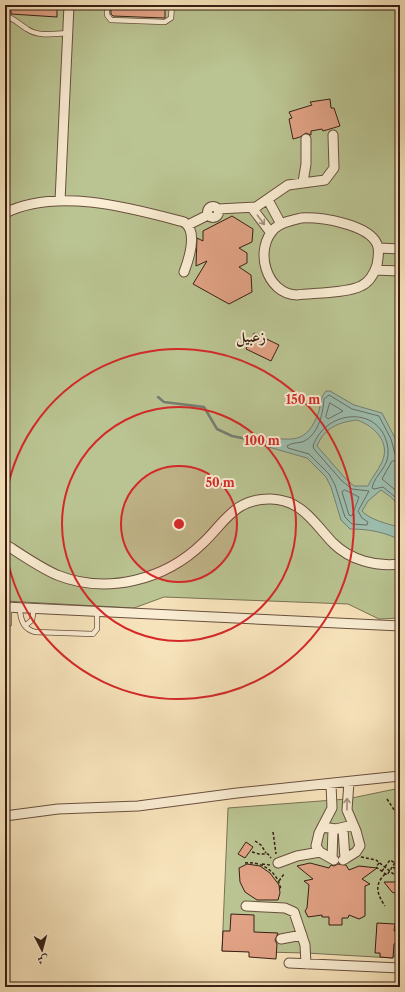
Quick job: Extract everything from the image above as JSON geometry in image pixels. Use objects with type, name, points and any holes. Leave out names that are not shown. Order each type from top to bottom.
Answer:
[{"type":"street","points":[[60,201],[69,5]]},
{"type":"street","points":[[188,225],[208,216],[212,218],[217,216],[218,209],[252,208],[260,205],[281,188],[303,182],[320,182],[332,173],[334,163],[333,135]]},
{"type":"street","points":[[303,182],[306,164],[306,139]]},
{"type":"street","points":[[268,200],[281,224]]},
{"type":"street","points":[[5,213],[28,204],[60,201],[119,207],[181,221],[188,225],[190,230],[190,244],[184,272]]},
{"type":"street","points":[[252,208],[271,233]]},
{"type":"street","points":[[301,218],[321,219],[359,229],[374,239],[378,248],[376,270],[371,279],[358,288],[297,295],[285,293],[274,286],[267,269],[265,255],[271,233],[281,224],[301,218]]},
{"type":"street","points":[[378,248],[400,249]]},
{"type":"street","points":[[376,270],[400,271]]},
{"type":"street","points":[[5,544],[39,566],[68,579],[102,584],[127,582],[150,576],[179,562],[204,542],[222,521],[235,509],[252,502],[271,499],[289,502],[306,512],[334,543],[351,556],[371,563],[392,565],[400,564]]},
{"type":"street","points":[[7,607],[400,626]]},
{"type":"street","points":[[5,816],[58,809],[138,806],[237,793],[400,776]]},
{"type":"street","points":[[277,862],[296,856],[320,852],[338,859],[356,852],[359,849],[358,835],[347,810],[349,782]]},
{"type":"street","points":[[320,852],[316,843],[332,808],[331,784]]},
{"type":"street","points":[[322,827],[343,829],[353,825]]},
{"type":"street","points":[[333,829],[338,859]]},
{"type":"street","points":[[338,859],[343,829]]},
{"type":"street","points":[[246,906],[285,908],[292,910],[296,916],[302,935],[306,964]]},
{"type":"street","points":[[281,940],[302,935]]},
{"type":"street","points":[[289,963],[400,968]]},
{"type":"lane","points":[[107,5],[107,15],[110,20],[165,22],[171,18],[172,5]]},
{"type":"lane","points":[[5,16],[14,19],[28,30],[37,34],[68,33]]},
{"type":"lane","points":[[5,628],[9,624],[7,607]]},
{"type":"lane","points":[[20,608],[20,619],[30,630],[35,632],[93,634],[97,629],[97,611]]},
{"type":"lane","points":[[26,624],[32,620],[34,608]]},
{"type":"lane","points":[[399,945],[400,968]]},
{"type":"path","points":[[387,799],[400,817]]},
{"type":"path","points":[[273,832],[277,862]]},
{"type":"path","points":[[255,841],[261,845],[267,854],[277,862]]},
{"type":"path","points":[[252,852],[267,854]]},
{"type":"path","points":[[385,906],[379,897],[377,890],[380,879],[393,867],[400,855]]},
{"type":"path","points":[[355,859],[368,858],[380,862],[396,876]]},
{"type":"path","points":[[382,871],[390,860],[400,866]]},
{"type":"path","points":[[380,862],[376,867],[385,874]]},
{"type":"path","points":[[245,863],[256,863],[267,868],[279,882],[281,890]]},
{"type":"path","points":[[393,867],[400,873]]},
{"type":"path","points":[[279,882],[284,874]]},
{"type":"green space","points":[[5,5],[400,5],[400,618],[379,619],[348,604],[164,597],[134,608],[5,601]]},
{"type":"green space","points":[[400,788],[400,956],[393,956],[393,958],[306,953],[222,951],[228,808],[347,799]]},
{"type":"water","points":[[326,391],[330,391],[354,405],[382,413],[395,438],[400,458],[400,507],[391,497],[381,490],[368,501],[362,511],[369,517],[400,527],[400,540],[376,532],[350,529],[341,520],[331,487],[326,477],[307,458],[258,444],[262,437],[290,439],[298,438],[304,435],[314,422]],"holes":[[[357,420],[375,431],[383,442],[384,455],[382,462],[368,486],[354,486],[317,446],[328,430],[338,424]]]},
{"type":"building","points":[[5,5],[57,5],[57,17],[11,14],[11,11],[5,11]]},
{"type":"building","points":[[111,5],[165,5],[165,18],[113,16],[111,14]]},
{"type":"building","points":[[330,99],[331,108],[334,108],[340,126],[323,131],[322,129],[311,131],[311,135],[306,133],[293,139],[289,119],[292,118],[289,112],[312,105],[310,102]]},
{"type":"building","points":[[232,216],[253,229],[252,242],[239,248],[247,253],[247,263],[239,267],[251,275],[252,292],[229,304],[193,284],[207,261],[196,266],[197,238],[203,241],[203,231]]},
{"type":"building","points":[[254,333],[279,345],[271,361],[246,349]]},
{"type":"building","points":[[246,842],[253,847],[245,858],[238,854]]},
{"type":"building","points":[[310,863],[329,868],[331,865],[346,865],[349,870],[359,866],[377,868],[362,879],[370,884],[365,886],[365,916],[359,919],[349,915],[348,918],[342,918],[342,925],[329,925],[329,917],[322,917],[322,915],[308,917],[305,911],[307,908],[309,885],[304,881],[313,879],[297,866]]},
{"type":"building","points":[[247,864],[260,866],[270,873],[279,885],[280,893],[278,900],[257,900],[245,892],[240,882],[239,868]]},
{"type":"building","points":[[384,882],[400,882],[400,895],[392,892]]},
{"type":"building","points":[[231,914],[254,915],[254,932],[278,933],[275,940],[277,944],[276,959],[249,957],[249,952],[222,951],[223,931],[230,931]]},
{"type":"building","points":[[377,923],[395,924],[394,931],[400,931],[400,941],[394,944],[393,958],[380,957],[380,953],[375,953]]},
{"type":"waterway","points":[[158,397],[164,402],[204,407],[217,429],[232,436],[247,439]]},
{"type":"district","name":"زعبيل","points":[[251,337]]}]
